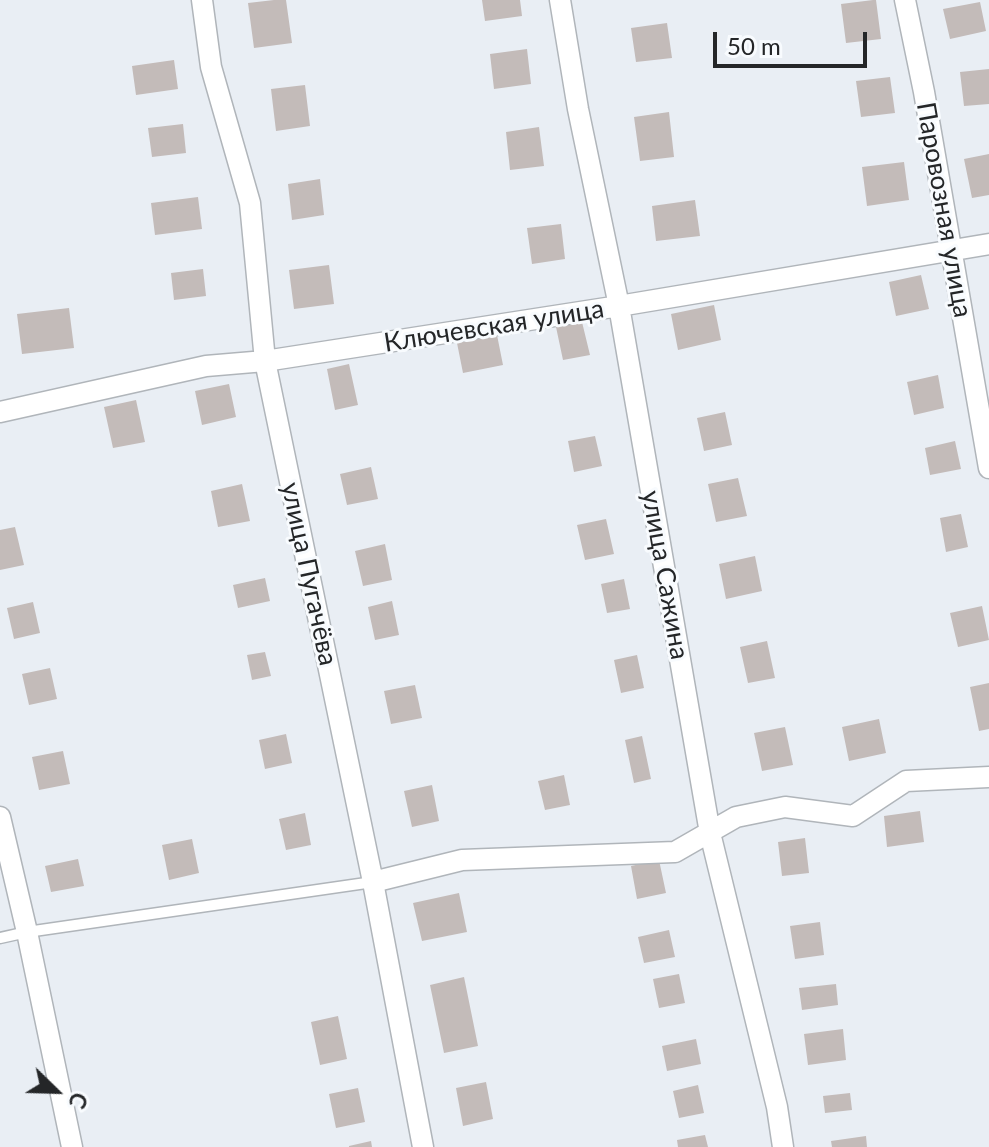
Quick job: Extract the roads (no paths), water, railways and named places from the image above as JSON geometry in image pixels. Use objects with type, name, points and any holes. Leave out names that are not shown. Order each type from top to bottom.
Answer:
[{"type":"street","name":"улица Пугачёва","points":[[202,0],[211,67],[250,203],[265,361],[373,882],[423,1147]]},
{"type":"street","name":"улица Сажина","points":[[560,0],[578,109],[619,306],[710,833],[777,1107],[783,1147]]},
{"type":"street","name":"Паровозная улица","points":[[905,0],[924,92],[989,468]]},
{"type":"street","name":"Ключевская улица","points":[[0,412],[206,366],[265,361],[619,306],[989,244]]},
{"type":"street","points":[[373,882],[462,860],[675,852],[736,817],[785,807],[853,816],[906,781],[989,777]]},
{"type":"street","points":[[0,817],[72,1147]]},
{"type":"lane","points":[[0,938],[373,882]]}]
